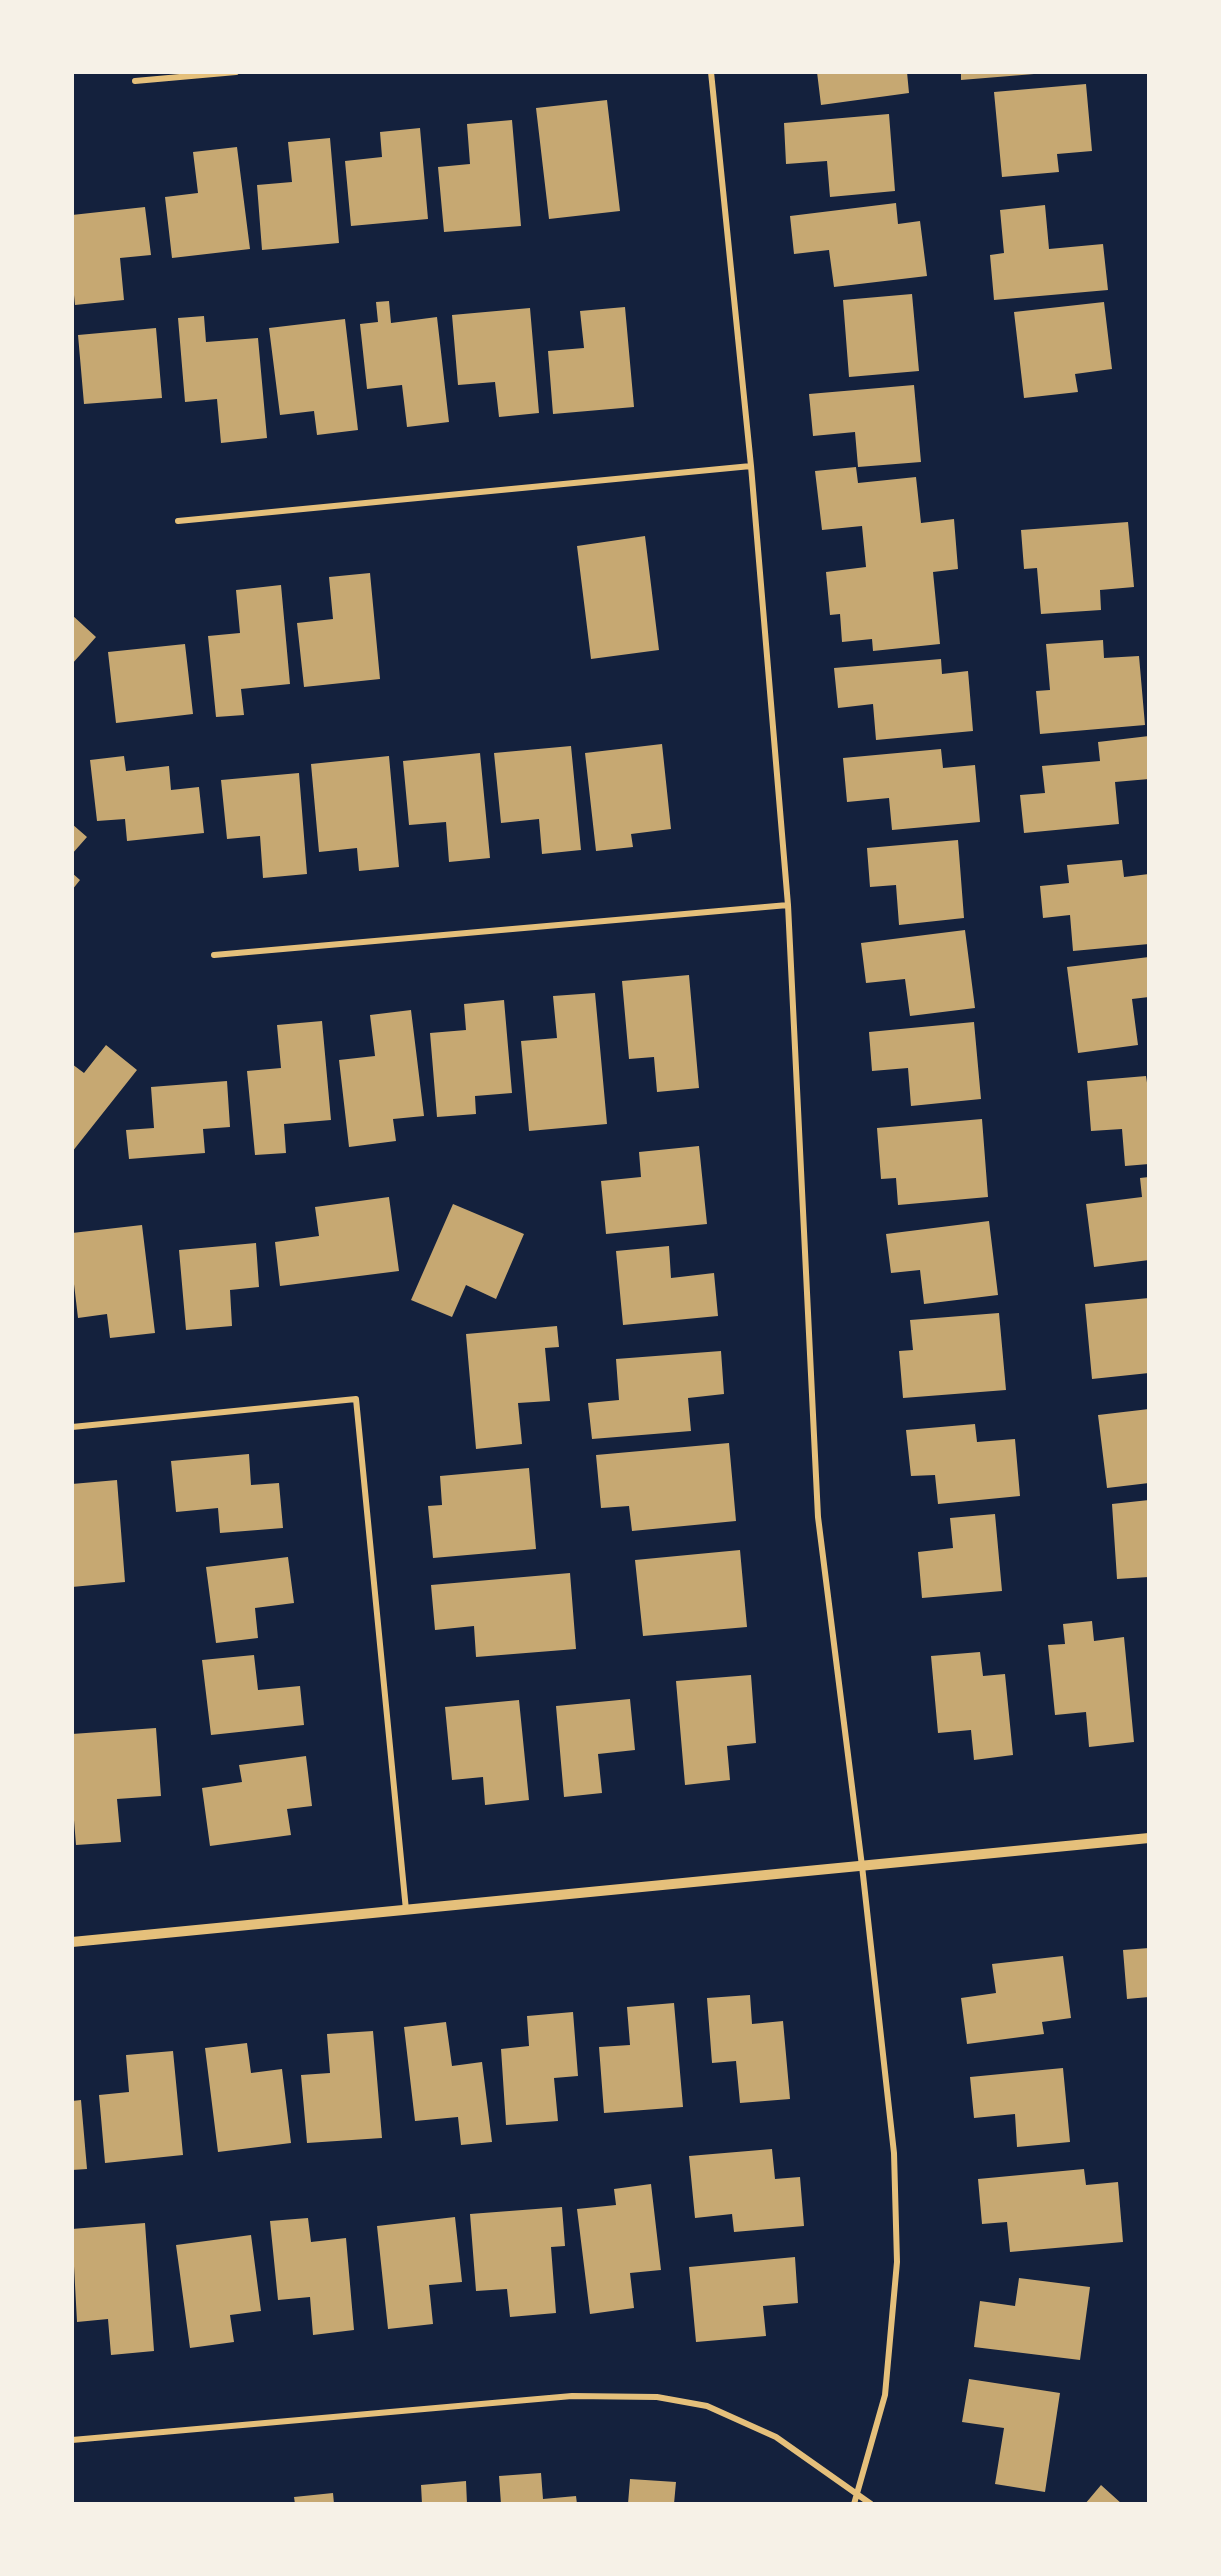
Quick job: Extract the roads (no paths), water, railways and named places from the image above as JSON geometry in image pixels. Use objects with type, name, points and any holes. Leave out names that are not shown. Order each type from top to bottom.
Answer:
[{"type":"street","points":[[135,81],[236,72]]},
{"type":"street","points":[[711,72],[751,466],[788,905],[818,1517],[862,1866],[894,2152],[897,2262],[885,2395],[854,2504]]},
{"type":"street","points":[[178,521],[751,466]]},
{"type":"street","points":[[214,955],[788,905]]},
{"type":"street","points":[[72,1427],[356,1399],[406,1911]]},
{"type":"street","points":[[72,1942],[1149,1838]]},
{"type":"street","points":[[72,2440],[572,2397],[657,2397],[707,2406],[776,2437],[871,2504]]}]
